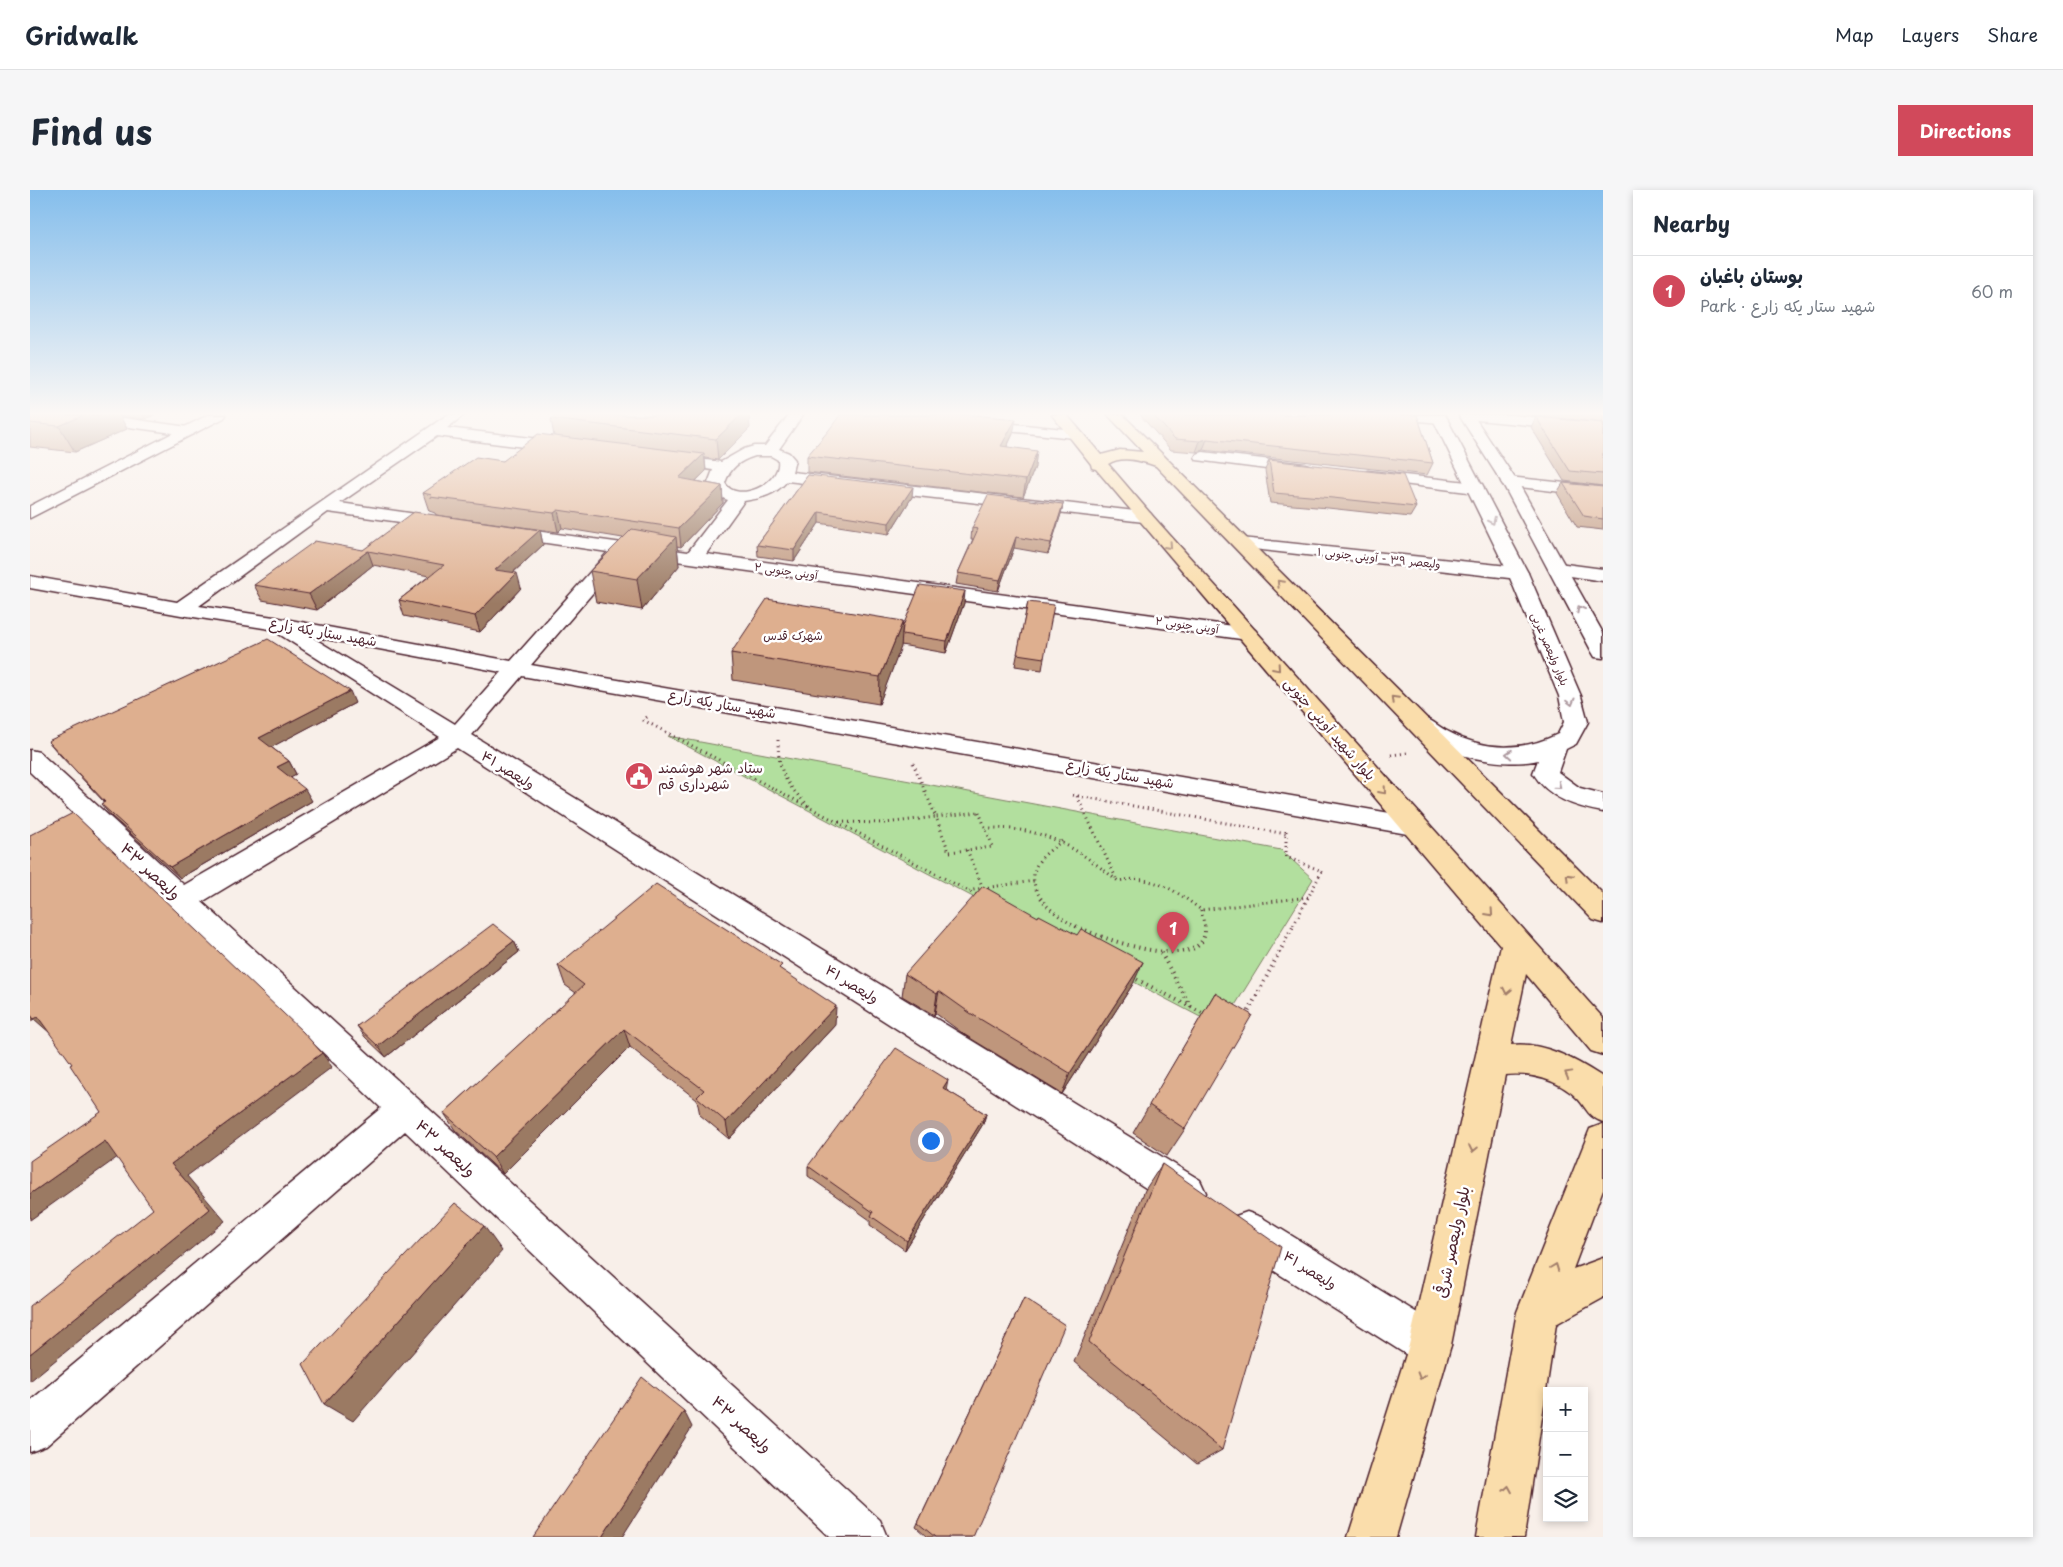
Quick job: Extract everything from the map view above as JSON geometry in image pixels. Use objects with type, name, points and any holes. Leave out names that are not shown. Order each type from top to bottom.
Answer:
[{"type":"main road","name":"بلوار شهید آوینی جنوبی","points":[[1109,478],[1603,1041]]},
{"type":"main road","points":[[1177,478],[1603,912]]},
{"type":"main road","name":"بلوار ولیعصر شرقی","points":[[1372,1537],[1430,1345],[1517,943]]},
{"type":"main road","points":[[1492,1062],[1516,1058],[1536,1061],[1564,1071],[1589,1086],[1603,1106]]},
{"type":"main road","points":[[1500,1537],[1537,1312],[1603,1141]]},
{"type":"main road","points":[[1537,1312],[1591,1281],[1603,1278]]},
{"type":"street","points":[[34,508],[94,478]]},
{"type":"street","points":[[181,610],[365,478]]},
{"type":"street","points":[[718,478],[716,485],[719,491],[739,497],[764,492],[778,483],[782,478]]},
{"type":"street","points":[[799,478],[1144,517]]},
{"type":"street","points":[[1384,478],[1476,488]]},
{"type":"street","name":"بلوار ولیعصر غربی","points":[[1416,722],[1444,739],[1483,751],[1508,755],[1527,755],[1568,739],[1576,722],[1570,696],[1518,573],[1471,478]]},
{"type":"street","points":[[1506,478],[1603,652]]},
{"type":"street","points":[[1509,482],[1603,492]]},
{"type":"street","points":[[693,558],[739,497]]},
{"type":"street","points":[[324,506],[463,526]]},
{"type":"street","name":"آوینی جنوبی ۲","points":[[492,530],[1248,634]]},
{"type":"street","name":"ولیعصر ۳۹ - آوینی جنوبی ۱","points":[[1241,543],[1518,573]]},
{"type":"street","points":[[182,900],[456,738],[518,669],[621,548]]},
{"type":"street","points":[[1558,569],[1603,575]]},
{"type":"street","name":"شهید ستار یکه زارع","points":[[30,582],[181,610],[274,623],[518,669],[1413,826]]},
{"type":"street","name":"ولیعصر ۴۱","points":[[274,623],[1430,1345]]},
{"type":"street","points":[[1556,745],[1544,773],[1554,784],[1568,793],[1590,802],[1603,803]]},
{"type":"street","name":"ولیعصر ۴۳","points":[[30,758],[863,1537]]},
{"type":"street","points":[[30,1430],[405,1109]]},
{"type":"path","points":[[649,716],[643,720],[986,900]]},
{"type":"path","points":[[769,738],[788,742]]},
{"type":"path","points":[[836,821],[885,823],[936,817],[979,812],[993,847],[948,852],[936,817],[912,763],[919,739]]},
{"type":"path","points":[[778,740],[779,758],[784,779],[795,794],[812,809]]},
{"type":"path","points":[[912,763],[922,765]]},
{"type":"path","points":[[1068,794],[1286,834],[1286,857],[1322,872],[1242,1024]]},
{"type":"path","points":[[1077,796],[1118,881]]},
{"type":"path","points":[[985,828],[1018,828],[1062,841],[1092,859],[1118,881],[1139,878],[1153,881],[1186,897],[1200,910],[1206,920],[1207,931],[1204,939],[1194,948],[1161,953],[1092,934],[1054,913],[1034,888],[1034,867],[1041,856],[1062,841]]},
{"type":"path","points":[[967,850],[983,888]]},
{"type":"path","points":[[968,891],[1034,881]]},
{"type":"path","points":[[1200,910],[1309,897]]},
{"type":"path","points":[[1161,953],[1192,1008]]},
{"type":"path","points":[[1123,972],[1207,1016]]},
{"type":"green space","points":[[668,736],[1281,850],[1313,879],[1221,1028]]},
{"type":"building","points":[[445,478],[679,478],[722,486],[679,528],[558,510],[554,513],[430,497],[432,495],[423,493]]},
{"type":"building","points":[[806,478],[833,478],[913,487],[889,523],[819,512],[794,550],[757,545]]},
{"type":"building","points":[[1006,478],[1027,478],[1026,480]]},
{"type":"building","points":[[1272,478],[1404,478],[1416,507],[1333,498],[1274,493]]},
{"type":"building","points":[[1563,483],[1603,487],[1603,519],[1584,516]]},
{"type":"building","points":[[988,495],[1063,504],[1051,543],[1016,537],[1000,580],[958,573],[978,529],[972,528]]},
{"type":"building","points":[[414,512],[540,530],[495,570],[517,573],[475,616],[399,600],[444,565],[368,551],[309,594],[254,585],[315,541],[363,550]]},
{"type":"building","points":[[632,529],[676,537],[637,579],[590,571]]},
{"type":"building","points":[[920,585],[965,591],[947,641],[902,634],[903,626]]},
{"type":"building","points":[[767,599],[903,621],[880,677],[731,653]]},
{"type":"building","points":[[1028,602],[1054,605],[1044,658],[1017,654]]},
{"type":"building","points":[[268,639],[350,691],[259,738],[289,761],[277,767],[305,789],[170,867],[101,804],[105,802],[48,741]]},
{"type":"building","points":[[73,813],[303,1032],[322,1053],[171,1164],[210,1209],[30,1354],[30,1306],[153,1209],[105,1141],[30,1194],[30,1161],[101,1112],[70,1065],[72,1064],[38,1017],[34,1019],[30,1014],[30,835]]},
{"type":"building","points":[[656,884],[782,965],[779,968],[836,1006],[726,1122],[697,1097],[704,1090],[624,1029],[493,1157],[444,1113],[584,985],[558,965]]},
{"type":"building","points":[[983,886],[1038,917],[1039,915],[1077,935],[1081,929],[1143,962],[1070,1073],[970,1013],[939,991],[937,994],[905,974]]},
{"type":"building","points":[[493,924],[514,941],[378,1046],[357,1026]]},
{"type":"building","points":[[1215,993],[1252,1015],[1185,1129],[1149,1105]]},
{"type":"building","points":[[896,1048],[948,1080],[943,1088],[986,1114],[907,1241],[871,1216],[873,1212],[808,1166]]},
{"type":"building","points":[[1162,1164],[1281,1247],[1222,1450],[1089,1342]]},
{"type":"building","points":[[455,1203],[484,1226],[324,1404],[303,1364]]},
{"type":"building","points":[[1024,1298],[1065,1325],[973,1537],[935,1537],[918,1523]]},
{"type":"building","points":[[642,1377],[684,1411],[602,1537],[533,1537]]},
{"type":"place","name":"ستاد شهر هوشمند شهرداری قم","points":[[639,776]]},
{"type":"place","name":"بوستان باغبان","points":[[1173,953]]},
{"type":"district","name":"شهرک قدس","points":[[793,636]]}]
